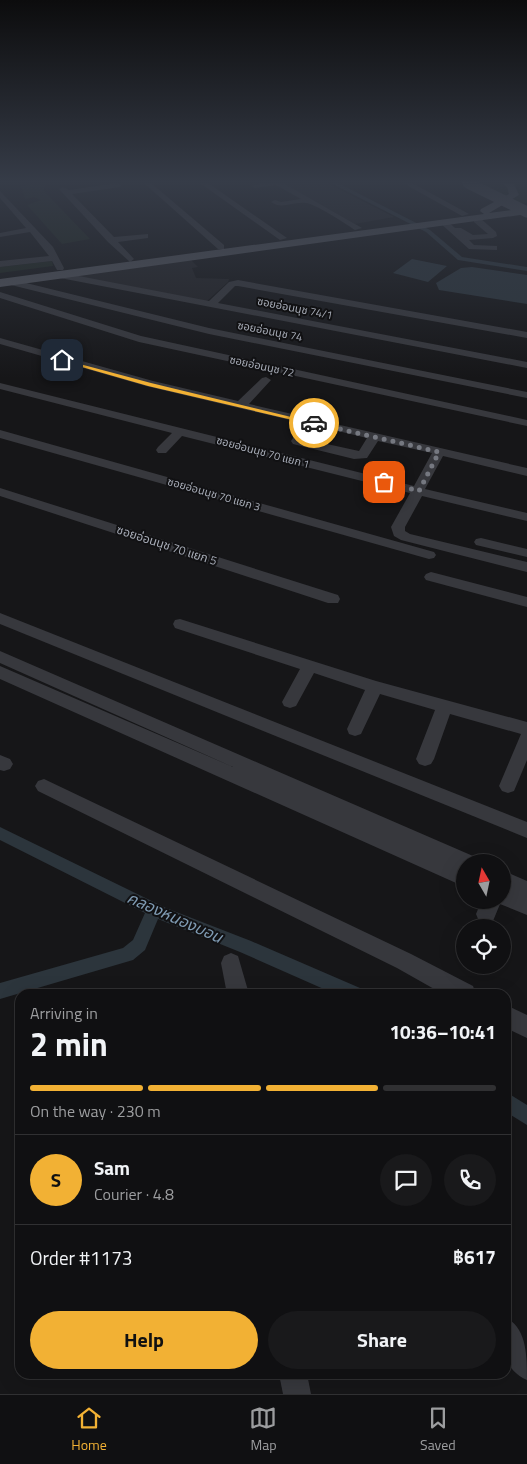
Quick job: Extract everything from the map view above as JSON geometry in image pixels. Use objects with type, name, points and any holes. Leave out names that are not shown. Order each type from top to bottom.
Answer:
[{"type":"main road","points":[[58,267],[213,248]]},
{"type":"main road","points":[[3,281],[58,267],[214,248]]},
{"type":"street","points":[[120,248],[130,259]]},
{"type":"street","points":[[37,250],[50,249],[58,267]]},
{"type":"street","name":"ซอยอ่อนนุช 74/1","points":[[0,264],[58,267],[210,305],[527,365]]},
{"type":"street","name":"ซอยอ่อนนุช 74","points":[[3,281],[142,327],[527,395]]},
{"type":"street","points":[[210,305],[232,284],[238,283],[527,335]]},
{"type":"street","name":"ซอยอ่อนนุช 72","points":[[0,295],[142,327],[300,369],[527,423]]},
{"type":"street","points":[[0,341],[150,384],[527,472]]},
{"type":"street","points":[[240,406],[266,380]]},
{"type":"street","name":"ซอยอ่อนนุช 70 แยก 1","points":[[0,386],[419,491],[527,516]]},
{"type":"street","points":[[309,422],[297,441],[354,456],[363,455],[374,437]]},
{"type":"street","points":[[162,450],[181,430]]},
{"type":"street","name":"ซอยอ่อนนุช 70 แยก 3","points":[[0,434],[429,555]]},
{"type":"street","points":[[439,452],[398,528],[401,535],[527,567]]},
{"type":"street","name":"ซอยอ่อนนุช 70 แยก 5","points":[[0,492],[333,599]]},
{"type":"street","points":[[480,542],[527,553]]},
{"type":"street","points":[[431,577],[527,602]]},
{"type":"street","points":[[0,618],[527,830]]},
{"type":"street","points":[[180,624],[309,667],[444,707],[527,737],[508,786]]},
{"type":"street","points":[[0,657],[456,858]]},
{"type":"street","points":[[290,702],[309,667]]},
{"type":"street","points":[[0,672],[456,874]]},
{"type":"street","points":[[355,729],[375,687]]},
{"type":"street","points":[[425,759],[444,707]]},
{"type":"street","points":[[44,786],[404,961],[456,989]]},
{"type":"street","points":[[511,883],[527,890]]},
{"type":"street","points":[[511,899],[527,906]]},
{"type":"street","points":[[231,963],[237,989]]},
{"type":"street","points":[[511,1019],[527,1027]]},
{"type":"street","points":[[511,1340],[527,1366]]},
{"type":"street","points":[[294,1379],[297,1394]]},
{"type":"shaded area","points":[[412,259],[447,266],[428,282],[393,273]]},
{"type":"shaded area","points":[[191,260],[198,267],[192,268],[196,278],[229,279],[206,302],[75,276]]},
{"type":"shaded area","points":[[52,261],[53,266],[0,273],[0,267]]},
{"type":"shaded area","points":[[472,267],[527,275],[527,304],[439,290],[436,283],[461,268]]},
{"type":"waterway","points":[[447,248],[460,259],[527,269]]},
{"type":"waterway","name":"คลองหนองบอน","points":[[0,833],[154,909]]},
{"type":"waterway","points":[[0,991],[127,955],[139,945],[154,909]]},
{"type":"waterway","name":"คลองหนองบอน","points":[[154,909],[245,946],[343,989]]},
{"type":"waterway","name":"คลองหนองบอน","points":[[511,1105],[527,1116]]},
{"type":"way so far","points":[[314,423],[439,452],[419,491],[384,482]]},
{"type":"route","points":[[62,360],[150,384],[314,423]]}]
